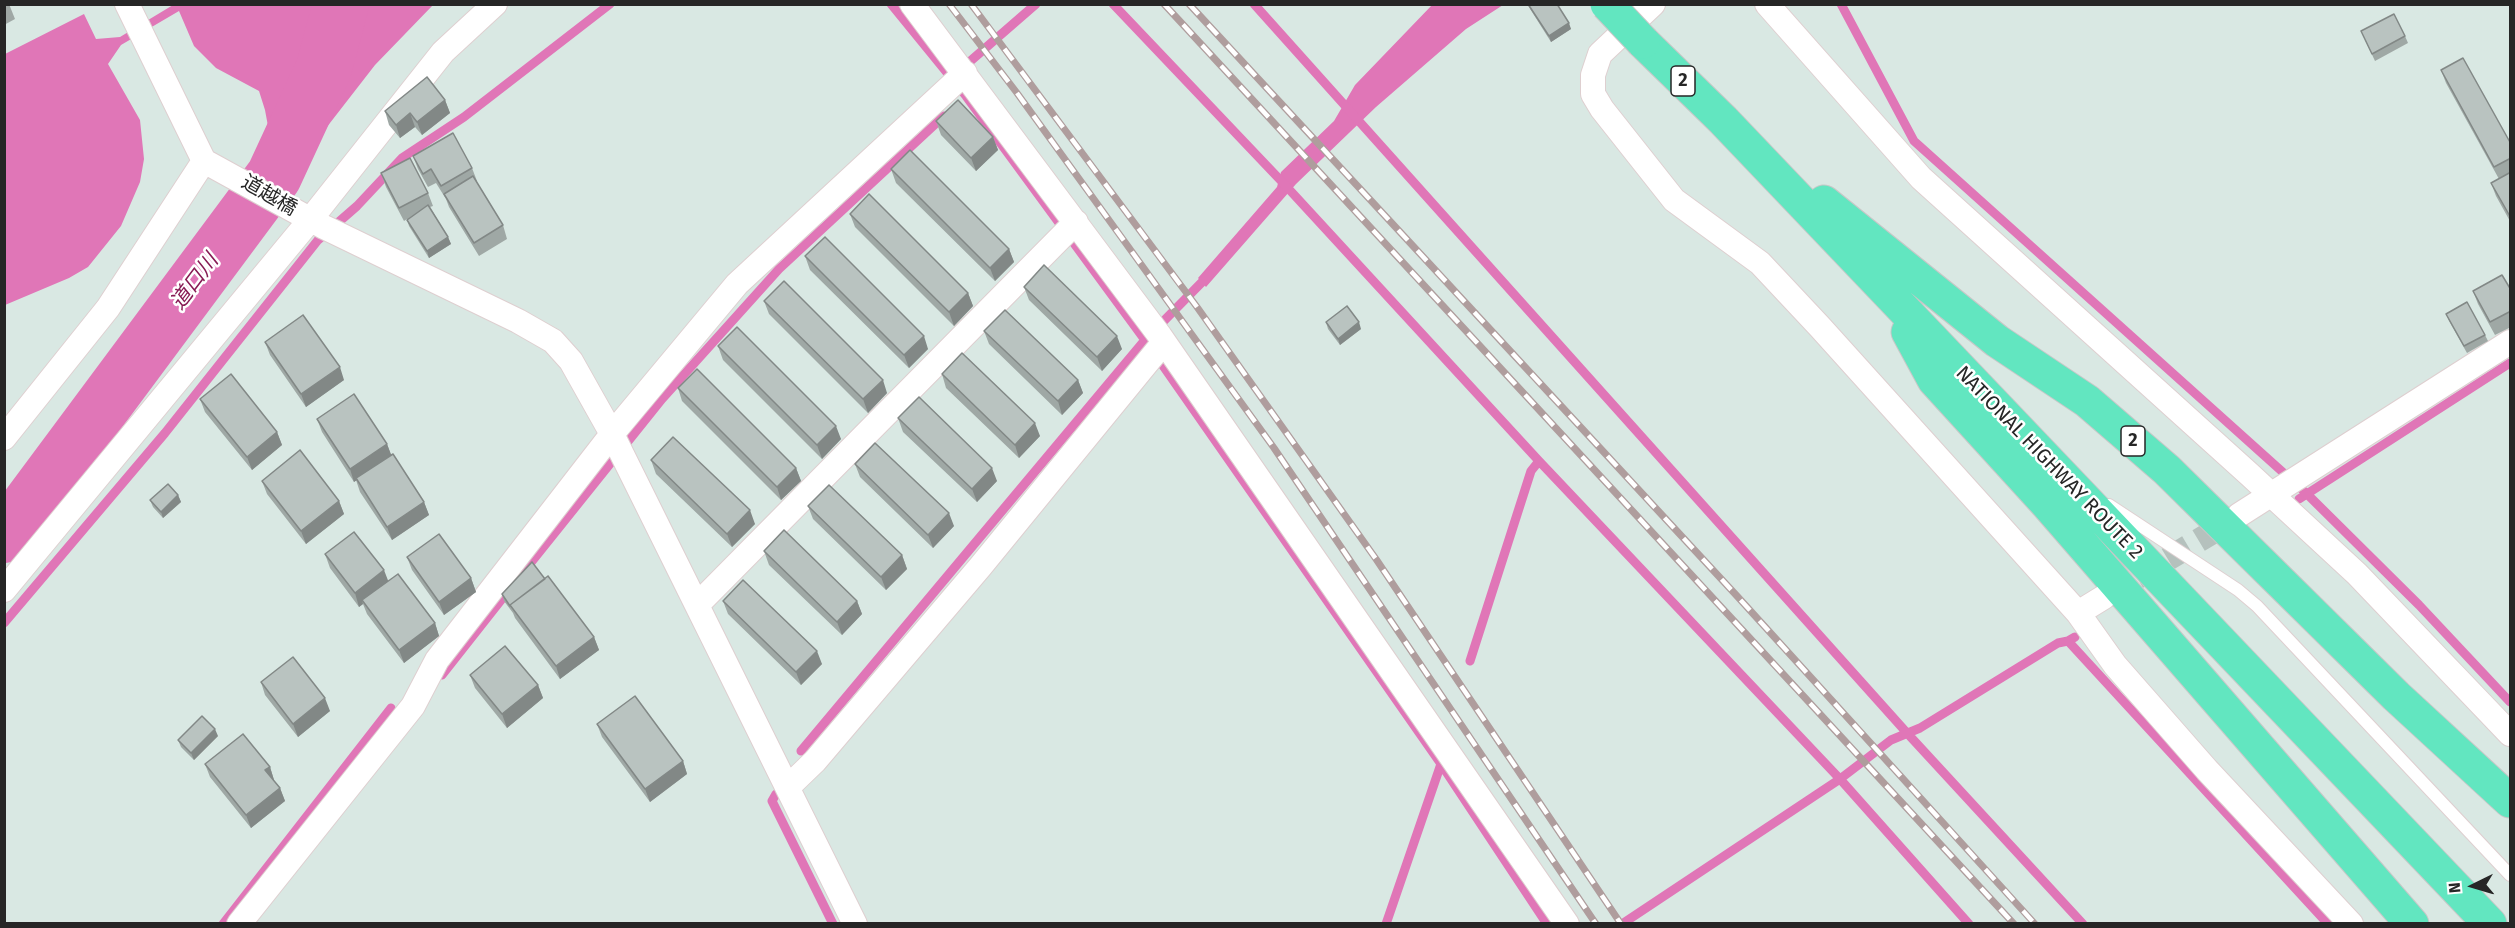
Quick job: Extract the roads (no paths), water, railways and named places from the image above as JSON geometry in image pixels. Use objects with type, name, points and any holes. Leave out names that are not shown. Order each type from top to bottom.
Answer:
[{"type":"highway","name":"NATIONAL HIGHWAY ROUTE 2","points":[[1607,4],[1723,120],[2490,924]]},
{"type":"highway","name":"2","points":[[1723,120],[1997,341],[2087,401],[2167,470],[2396,696],[2511,801]]},
{"type":"highway","name":"2","points":[[1887,292],[1934,380],[2055,514],[2412,924]]},
{"type":"street","points":[[4,438],[108,308],[204,161],[127,4]]},
{"type":"street","points":[[4,590],[324,227],[443,52],[495,4]]},
{"type":"street","points":[[912,4],[958,80],[1157,342],[1567,923]]},
{"type":"street","points":[[1653,4],[1600,54],[1593,75],[1593,94],[1602,109],[1674,200],[1760,263],[1917,433],[2078,613],[2115,664],[2207,770],[2351,924]]},
{"type":"street","points":[[1767,4],[1921,178],[2286,487],[2357,574],[2511,734]]},
{"type":"street","points":[[239,924],[413,706],[437,660],[617,445],[737,284],[958,80]]},
{"type":"street","name":"道越橋","points":[[204,161],[228,172],[324,227],[518,321],[553,341],[571,361],[617,445],[698,604],[855,924]]},
{"type":"street","points":[[698,604],[1070,229]]},
{"type":"street","points":[[788,787],[815,761],[980,567],[1157,342]]},
{"type":"street","points":[[2240,515],[2511,342]]},
{"type":"street","points":[[2078,613],[2104,597]]},
{"type":"lane","points":[[2055,470],[2238,590],[2257,606],[2511,875]]},
{"type":"waterway","name":"道口川","points":[[4,535],[25,511],[274,176],[324,68],[341,4]]},
{"type":"waterway","points":[[4,623],[165,433],[318,240],[357,206],[402,158],[464,117],[610,4]]},
{"type":"waterway","points":[[891,4],[966,96],[1145,340],[1441,764],[1547,924]]},
{"type":"waterway","points":[[967,64],[1036,4]]},
{"type":"waterway","points":[[1113,4],[1286,186],[1539,461],[1840,779],[1969,924]]},
{"type":"waterway","points":[[1254,4],[1907,733],[2083,924]]},
{"type":"waterway","points":[[1841,4],[1914,141],[2306,493],[2419,605],[2510,702]]},
{"type":"waterway","points":[[525,570],[662,399],[779,269],[944,116]]},
{"type":"waterway","points":[[801,751],[1145,340],[1209,275]]},
{"type":"waterway","points":[[2299,499],[2510,363]]},
{"type":"waterway","points":[[1470,661],[1531,471],[1539,461]]},
{"type":"waterway","points":[[442,675],[509,590]]},
{"type":"waterway","points":[[1622,924],[1840,779],[1891,740],[1920,728],[2058,643],[2075,637]]},
{"type":"waterway","points":[[2068,641],[2328,924]]},
{"type":"waterway","points":[[223,924],[391,708]]},
{"type":"waterway","points":[[1386,924],[1442,761]]},
{"type":"waterway","points":[[776,794],[772,801],[833,924]]},
{"type":"tunnel","points":[[2106,596],[2236,518]]},
{"type":"railway","points":[[949,4],[1017,93],[1274,448],[1596,924]]},
{"type":"railway","points":[[971,4],[1197,307],[1376,559],[1621,924]]},
{"type":"railway","points":[[1164,4],[2014,924]]},
{"type":"railway","points":[[1189,4],[1737,596],[2035,924]]}]
